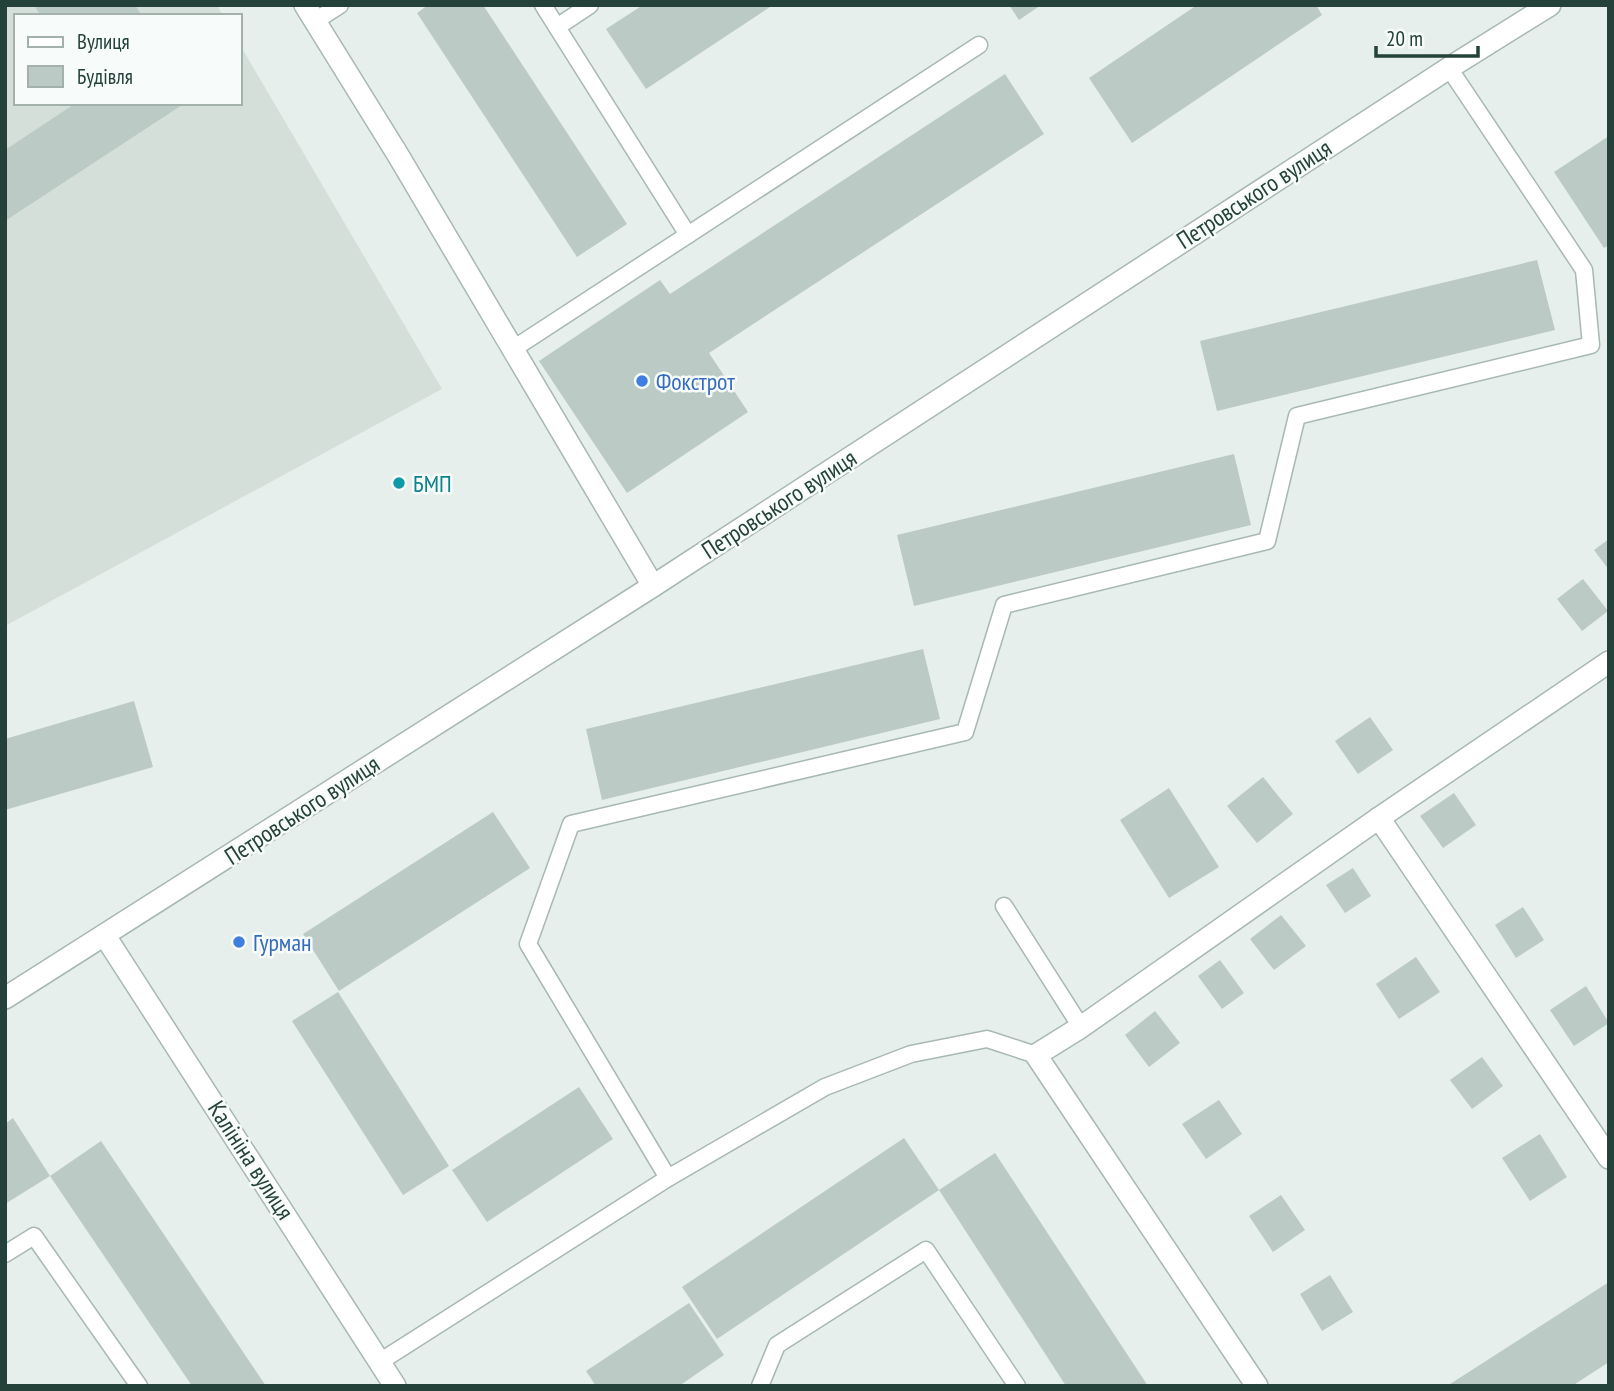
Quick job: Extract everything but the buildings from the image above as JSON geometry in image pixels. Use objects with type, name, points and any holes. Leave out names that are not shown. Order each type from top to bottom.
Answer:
[{"type":"street","name":"Петровського вулиця","points":[[5,998],[653,586],[1550,5]]},
{"type":"street","points":[[310,13],[398,155],[653,586]]},
{"type":"street","points":[[1257,1386],[1036,1055],[1081,1027],[1379,818],[1609,662]]},
{"type":"street","points":[[1379,818],[1609,1158]]},
{"type":"street","name":"Калініна вулиця","points":[[105,936],[396,1386]]},
{"type":"lane","points":[[310,13],[340,5]]},
{"type":"lane","points":[[543,5],[688,235]]},
{"type":"lane","points":[[557,27],[590,5]]},
{"type":"lane","points":[[513,349],[979,45]]},
{"type":"lane","points":[[668,1178],[528,944],[571,824],[965,732],[1004,606],[1267,541],[1297,416],[1591,345],[1584,270],[1449,68]]},
{"type":"lane","points":[[1004,906],[1081,1027]]},
{"type":"lane","points":[[381,1361],[668,1178],[825,1087],[911,1054],[987,1039],[1036,1055]]},
{"type":"lane","points":[[5,1254],[34,1236],[139,1386]]},
{"type":"lane","points":[[760,1386],[777,1345],[926,1250],[1017,1386]]},
{"type":"shaded area","points":[[5,5],[217,5],[222,14],[14,14],[14,105],[242,105],[242,48],[442,389],[5,626]]},
{"type":"place","name":"Фокстрот","points":[[642,381]]},
{"type":"place","name":"БМП","points":[[399,483]]},
{"type":"place","name":"Гурман","points":[[239,942]]}]
